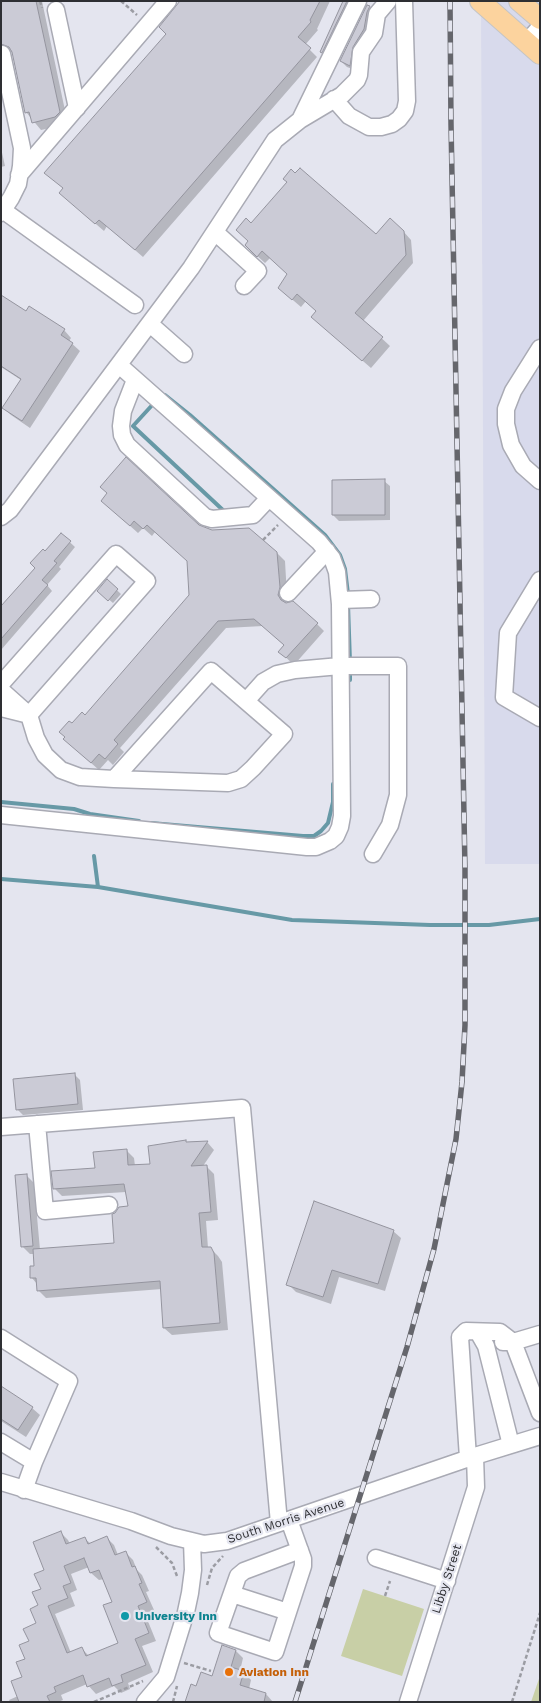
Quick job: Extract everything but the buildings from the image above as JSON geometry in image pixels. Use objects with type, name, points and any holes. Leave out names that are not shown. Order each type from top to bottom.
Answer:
[{"type":"main road","points":[[480,1],[533,49]]},
{"type":"main road","points":[[519,1],[540,19]]},
{"type":"street","points":[[153,1],[153,18]]},
{"type":"street","points":[[19,176],[168,1]]},
{"type":"street","points":[[300,120],[358,1]]},
{"type":"street","points":[[1,517],[10,510],[191,268],[275,140],[300,120],[350,88],[357,80],[361,52],[374,33],[377,14],[388,1]]},
{"type":"street","points":[[334,99],[349,116],[369,127],[381,127],[392,124],[399,119],[404,111],[406,101],[404,1]]},
{"type":"street","points":[[56,10],[77,108]]},
{"type":"street","points":[[533,49],[540,27]]},
{"type":"street","points":[[2,54],[22,148],[19,176],[11,198],[2,212],[135,305]]},
{"type":"street","points":[[215,232],[258,270],[244,286]]},
{"type":"street","points":[[150,324],[184,354]]},
{"type":"street","points":[[540,348],[512,391],[506,409],[506,424],[510,445],[523,466],[540,481]]},
{"type":"street","points":[[1,815],[307,847],[323,845],[336,836],[340,828],[342,816],[340,600],[337,572],[332,558],[269,498],[119,365]]},
{"type":"street","points":[[135,380],[123,411],[121,426],[122,435],[127,445],[205,517],[212,519],[253,515],[269,498]]},
{"type":"street","points":[[288,593],[326,551]]},
{"type":"street","points":[[1,684],[116,554],[147,581],[29,715]]},
{"type":"street","points":[[540,580],[508,633],[504,697],[540,718]]},
{"type":"street","points":[[340,600],[371,600]]},
{"type":"street","points":[[246,701],[263,682],[277,674],[295,670],[340,666],[398,666],[398,795],[390,825],[373,854]]},
{"type":"street","points":[[1,690],[29,715],[36,738],[45,755],[61,770],[80,778],[228,783],[241,779],[254,768],[284,734],[211,671],[114,779]]},
{"type":"street","points":[[1,708],[29,715]]},
{"type":"street","points":[[1,1127],[242,1108],[284,1522],[300,1550],[304,1566],[275,1652],[218,1633],[238,1576],[244,1571],[300,1550]]},
{"type":"street","points":[[37,1124],[45,1211],[109,1205]]},
{"type":"street","name":"Libby Street","points":[[408,1702],[476,1487],[471,1457],[460,1337],[466,1331],[478,1332]]},
{"type":"street","points":[[478,1332],[500,1332],[514,1342],[540,1413]]},
{"type":"street","points":[[478,1332],[484,1340],[511,1445]]},
{"type":"street","points":[[488,1356],[493,1344],[514,1342],[540,1334]]},
{"type":"street","points":[[1,1338],[69,1381],[24,1490]]},
{"type":"street","name":"South Morris Avenue","points":[[1,1482],[171,1536],[204,1544],[227,1541],[471,1457],[540,1436]]},
{"type":"street","points":[[1,1442],[34,1462]]},
{"type":"street","points":[[145,1702],[166,1677],[186,1612],[192,1578],[192,1541]]},
{"type":"street","points":[[376,1558],[447,1581]]},
{"type":"street","points":[[232,1594],[288,1612]]},
{"type":"path","points":[[263,540],[287,515]]},
{"type":"path","points":[[151,1544],[161,1551],[172,1563],[177,1579]]},
{"type":"path","points":[[204,1593],[212,1568],[224,1554]]},
{"type":"path","points":[[385,1596],[390,1581]]},
{"type":"path","points":[[512,1702],[540,1613]]},
{"type":"path","points":[[182,1671],[184,1663]]},
{"type":"path","points":[[173,1702],[180,1678]]},
{"type":"path","points":[[94,1702],[145,1680]]},
{"type":"shaded area","points":[[481,1],[540,1],[540,864],[485,864]]},
{"type":"green space","points":[[363,1589],[424,1609],[402,1676],[341,1656]]},
{"type":"green space","points":[[540,1676],[540,1702],[531,1702]]},
{"type":"waterway","points":[[165,395],[325,535],[340,555],[345,569],[348,594]]},
{"type":"waterway","points":[[155,402],[133,426],[225,512]]},
{"type":"waterway","points":[[348,604],[350,662]]},
{"type":"waterway","points":[[350,669],[350,680]]},
{"type":"waterway","points":[[151,823],[314,836],[328,823],[333,802],[333,784]]},
{"type":"waterway","points":[[1,802],[74,809],[90,814],[139,821]]},
{"type":"waterway","points":[[94,856],[98,887]]},
{"type":"waterway","points":[[1,879],[98,887],[292,920],[489,925],[540,919]]},
{"type":"railway","points":[[295,1702],[407,1347],[434,1249],[456,1139],[462,1082],[465,1025],[465,869],[450,1]]},
{"type":"place","name":"University Inn","points":[[125,1616]]},
{"type":"place","name":"Aviation Inn","points":[[229,1672]]}]
